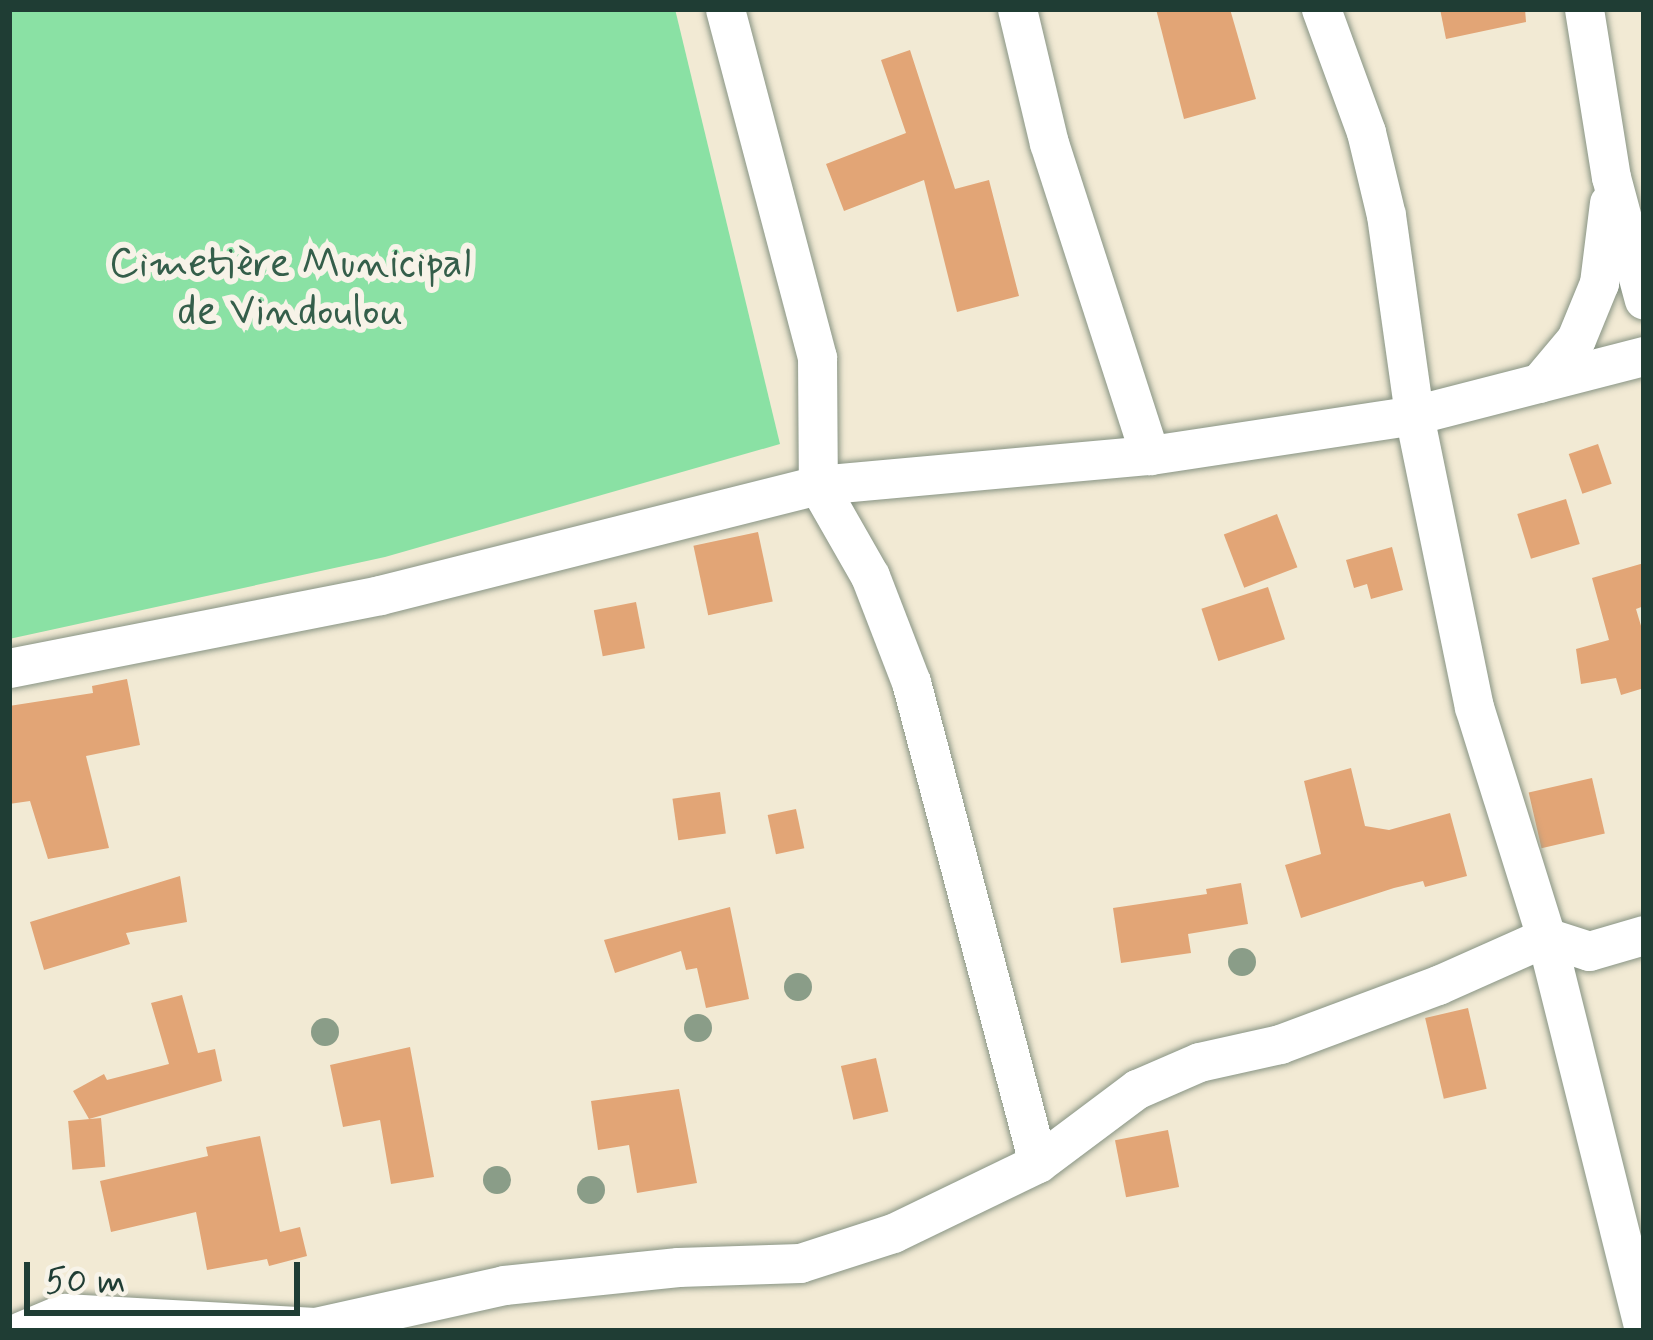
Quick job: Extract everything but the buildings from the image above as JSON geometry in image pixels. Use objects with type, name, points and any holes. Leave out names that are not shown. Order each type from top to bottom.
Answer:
[{"type":"street","points":[[725,9],[817,357],[818,485],[869,576],[911,682],[1038,1162]]},
{"type":"street","points":[[1017,9],[1049,143],[1150,455]]},
{"type":"street","points":[[1321,9],[1366,132],[1386,215],[1414,415],[1474,707],[1546,937],[1644,1331]]},
{"type":"street","points":[[1584,9],[1611,177],[1644,300]]},
{"type":"street","points":[[1539,382],[1576,339],[1599,284],[1611,177]]},
{"type":"street","points":[[9,668],[380,595],[818,485],[1150,455],[1414,415],[1644,356]]},
{"type":"street","points":[[21,1331],[64,1313],[126,1325],[315,1327],[504,1285],[678,1267],[800,1263],[893,1233],[1038,1162],[1137,1089],[1199,1062],[1280,1044],[1546,937],[1589,951],[1644,935]]},
{"type":"green space","name":"Cimetière Municipal de Vindoulou","points":[[9,9],[675,9],[780,444],[385,557],[9,639]]}]
